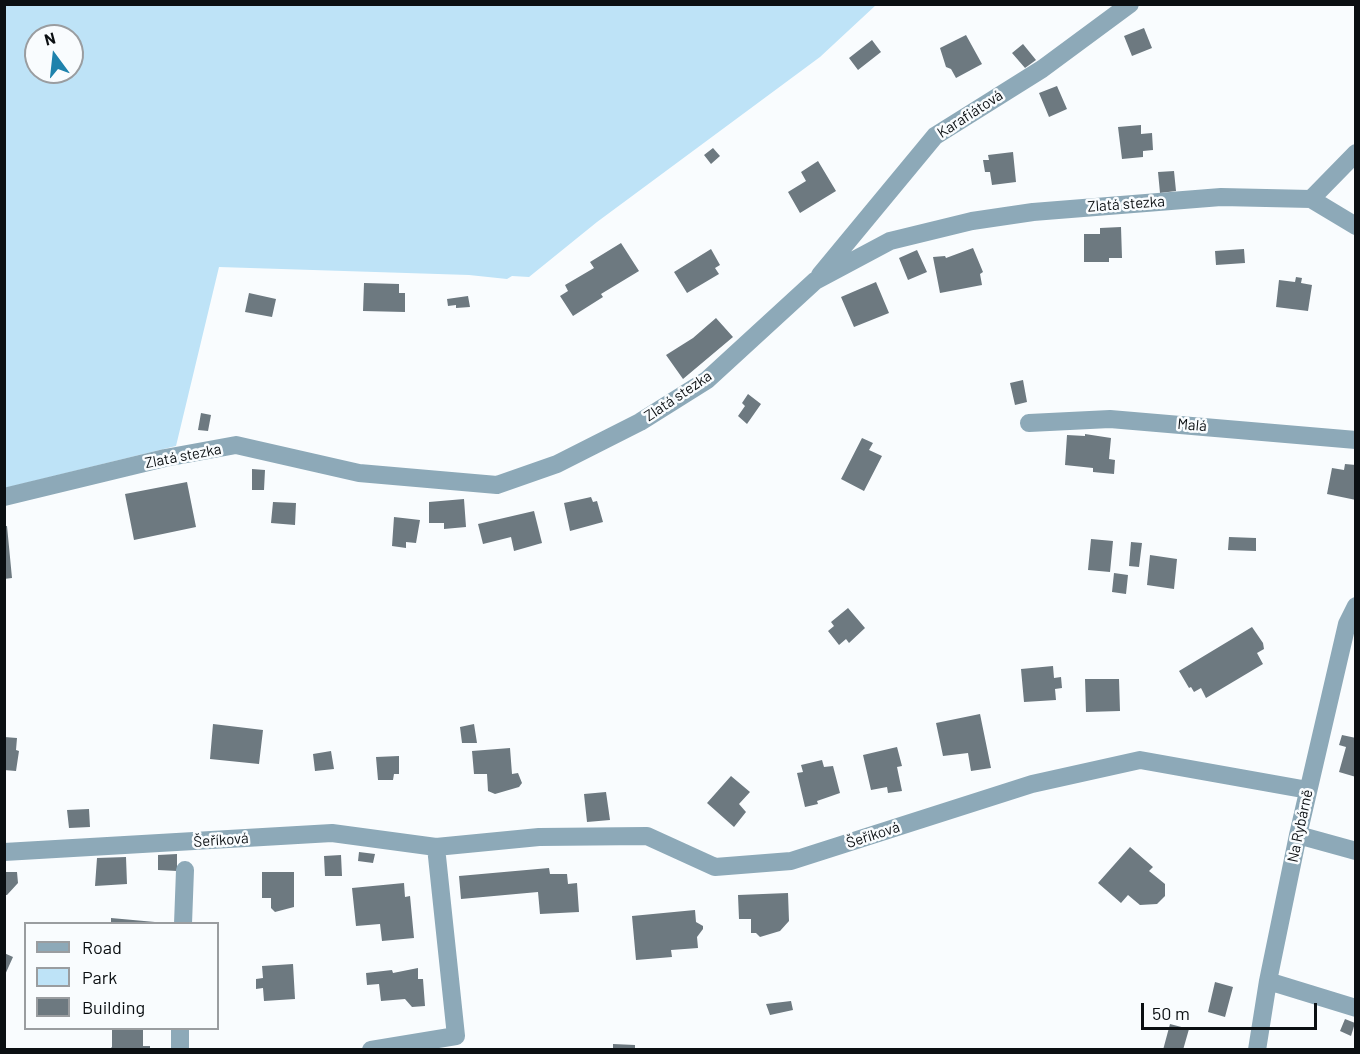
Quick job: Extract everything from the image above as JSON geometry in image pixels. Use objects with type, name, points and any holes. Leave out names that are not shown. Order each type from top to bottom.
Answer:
[{"type":"street","name":"Karafiátová","points":[[815,281],[935,136],[1042,69],[1130,4]]},
{"type":"street","points":[[1311,199],[1356,153]]},
{"type":"street","name":"Zlatá stezka","points":[[4,498],[165,458],[236,445],[359,473],[497,485],[557,464],[640,422],[706,380],[815,281],[890,241],[972,221],[1045,211],[1221,197],[1311,199],[1356,226]]},
{"type":"street","name":"Malá","points":[[1029,423],[1110,419],[1356,440]]},
{"type":"street","name":"Na Rybárně","points":[[1257,1050],[1268,981],[1308,790],[1356,606]]},
{"type":"street","name":"Šeříková","points":[[4,852],[332,833],[436,847],[539,837],[647,836],[715,867],[791,861],[1032,784],[1140,760],[1308,790]]},
{"type":"street","points":[[1298,835],[1356,851]]},
{"type":"street","points":[[370,1050],[456,1036],[436,847]]},
{"type":"street","name":"Šeříková","points":[[183,922],[184,870]]},
{"type":"street","points":[[1268,981],[1356,1008]]},
{"type":"street","points":[[180,1030],[180,1050]]},
{"type":"green space","points":[[4,5],[876,5],[820,57],[597,222],[529,277],[512,276],[507,279],[469,275],[219,267],[176,446],[5,488]]},
{"type":"building","points":[[1144,28],[1152,48],[1132,56],[1124,36]]},
{"type":"building","points":[[966,35],[982,64],[956,78],[951,69],[946,67],[940,48]]},
{"type":"building","points":[[872,40],[881,52],[858,70],[849,58]]},
{"type":"building","points":[[1023,44],[1036,60],[1025,68],[1012,53]]},
{"type":"building","points":[[1057,86],[1067,109],[1049,117],[1039,93]]},
{"type":"building","points":[[1141,125],[1141,134],[1152,133],[1153,150],[1143,151],[1143,157],[1122,159],[1118,127]]},
{"type":"building","points":[[713,148],[720,156],[711,164],[704,155]]},
{"type":"building","points":[[1013,152],[1016,182],[992,185],[990,172],[985,172],[983,160],[989,160],[988,155]]},
{"type":"building","points":[[818,161],[836,191],[800,213],[788,192],[806,181],[801,172]]},
{"type":"building","points":[[1174,171],[1176,191],[1160,193],[1158,172]]},
{"type":"building","points":[[1121,227],[1122,258],[1109,258],[1109,262],[1084,262],[1084,234],[1100,234],[1100,228]]},
{"type":"building","points":[[621,243],[639,271],[601,294],[603,297],[573,316],[560,296],[568,291],[565,285],[594,268],[590,262]]},
{"type":"building","points":[[973,248],[983,272],[980,274],[982,285],[940,293],[933,257],[945,256],[946,258]]},
{"type":"building","points":[[711,249],[720,265],[715,268],[719,274],[687,293],[674,272]]},
{"type":"building","points":[[1244,249],[1245,263],[1216,265],[1215,251]]},
{"type":"building","points":[[917,250],[927,272],[908,280],[899,258]]},
{"type":"building","points":[[1296,277],[1302,278],[1301,283],[1312,285],[1308,311],[1276,307],[1279,280],[1295,282]]},
{"type":"building","points":[[876,282],[889,313],[854,327],[841,297]]},
{"type":"building","points":[[364,283],[399,284],[399,293],[405,293],[405,312],[363,311]]},
{"type":"building","points":[[249,293],[276,299],[272,317],[245,312]]},
{"type":"building","points":[[468,296],[470,307],[448,306],[447,299]]},
{"type":"building","points":[[716,318],[733,337],[683,379],[666,355],[693,338]]},
{"type":"building","points":[[1023,380],[1027,402],[1015,405],[1010,383]]},
{"type":"building","points":[[748,394],[761,404],[747,424],[738,416],[745,406],[742,403]]},
{"type":"building","points":[[201,413],[211,415],[208,431],[198,430]]},
{"type":"building","points":[[1085,434],[1111,438],[1109,459],[1115,460],[1114,474],[1093,472],[1093,468],[1065,465],[1067,435],[1085,436]]},
{"type":"building","points":[[862,438],[873,443],[869,450],[882,456],[864,491],[841,479]]},
{"type":"building","points":[[1345,464],[1356,465],[1356,500],[1327,494],[1332,468],[1344,470]]},
{"type":"building","points":[[252,469],[265,470],[264,490],[252,490]]},
{"type":"building","points":[[187,482],[196,527],[134,540],[125,494]]},
{"type":"building","points":[[591,497],[593,502],[597,501],[603,522],[570,531],[564,503]]},
{"type":"building","points":[[464,499],[466,527],[444,529],[444,523],[429,523],[429,502]]},
{"type":"building","points":[[273,502],[296,503],[295,525],[271,523]]},
{"type":"building","points":[[534,511],[542,543],[514,551],[511,537],[483,544],[478,524]]},
{"type":"building","points":[[394,517],[420,520],[416,543],[406,542],[406,548],[392,546]]},
{"type":"building","points":[[4,526],[7,526],[12,578],[4,579]]},
{"type":"building","points":[[1229,537],[1256,538],[1256,551],[1228,550]]},
{"type":"building","points":[[1091,539],[1113,541],[1110,572],[1088,570]]},
{"type":"building","points":[[1131,542],[1142,543],[1139,567],[1129,566]]},
{"type":"building","points":[[1150,555],[1177,559],[1174,589],[1147,585]]},
{"type":"building","points":[[1114,573],[1128,575],[1126,594],[1112,592]]},
{"type":"building","points":[[848,608],[865,628],[849,643],[846,639],[839,645],[828,631],[834,626],[831,622]]},
{"type":"building","points":[[1252,627],[1263,643],[1264,649],[1257,653],[1263,664],[1206,698],[1201,688],[1194,692],[1191,687],[1189,688],[1179,671]]},
{"type":"building","points":[[1053,666],[1054,678],[1061,677],[1062,688],[1055,689],[1056,700],[1024,702],[1021,669]]},
{"type":"building","points":[[1085,679],[1119,679],[1120,711],[1086,712]]},
{"type":"building","points":[[980,714],[991,768],[971,771],[968,753],[943,756],[936,723]]},
{"type":"building","points":[[213,724],[263,730],[259,764],[210,759]]},
{"type":"building","points":[[474,724],[477,743],[462,743],[460,727]]},
{"type":"building","points":[[1342,735],[1356,738],[1356,777],[1339,772],[1346,747],[1339,745]]},
{"type":"building","points":[[4,737],[17,738],[16,750],[19,751],[16,771],[4,770]]},
{"type":"building","points":[[897,747],[902,766],[897,767],[902,791],[888,793],[887,787],[871,790],[863,755]]},
{"type":"building","points":[[510,748],[512,774],[518,773],[522,783],[519,787],[495,794],[488,791],[487,774],[474,774],[472,751]]},
{"type":"building","points":[[331,751],[334,769],[315,771],[313,754]]},
{"type":"building","points":[[399,756],[399,774],[394,774],[393,780],[378,780],[376,757]]},
{"type":"building","points":[[822,760],[824,767],[833,766],[840,793],[817,801],[818,804],[805,807],[797,773],[803,772],[801,765]]},
{"type":"building","points":[[731,776],[750,792],[739,804],[746,812],[734,827],[707,803]]},
{"type":"building","points":[[606,792],[610,820],[587,822],[584,794]]},
{"type":"building","points":[[89,809],[90,827],[69,828],[67,810]]},
{"type":"building","points":[[1130,847],[1153,867],[1149,871],[1165,884],[1165,896],[1157,904],[1140,905],[1128,895],[1121,903],[1098,883]]},
{"type":"building","points":[[359,852],[375,854],[373,863],[358,861]]},
{"type":"building","points":[[177,854],[177,871],[158,870],[158,855]]},
{"type":"building","points":[[341,855],[342,876],[325,876],[324,856]]},
{"type":"building","points":[[126,857],[127,884],[95,886],[97,858]]},
{"type":"building","points":[[549,868],[550,874],[567,874],[568,884],[577,883],[579,912],[540,914],[538,892],[461,899],[459,876]]},
{"type":"building","points":[[4,872],[17,872],[18,883],[7,895],[4,895]]},
{"type":"building","points":[[262,872],[294,872],[294,907],[275,912],[271,908],[271,898],[262,898]]},
{"type":"building","points":[[404,883],[405,897],[410,896],[414,938],[382,941],[380,924],[356,926],[352,888]]},
{"type":"building","points":[[788,893],[789,921],[780,931],[760,937],[756,933],[751,933],[751,919],[739,919],[738,895]]},
{"type":"building","points":[[695,910],[696,922],[703,926],[697,937],[698,948],[671,950],[672,957],[636,960],[632,916]]},
{"type":"building","points":[[111,918],[155,922],[111,922]]},
{"type":"building","points":[[4,953],[13,957],[4,977]]},
{"type":"building","points":[[293,964],[295,999],[264,1001],[263,988],[256,989],[256,979],[263,978],[262,966]]},
{"type":"building","points":[[418,968],[418,979],[423,979],[425,1006],[412,1007],[405,999],[381,1001],[379,984],[367,985],[366,973],[392,970],[393,973]]},
{"type":"building","points":[[1215,982],[1233,987],[1225,1017],[1208,1012]]},
{"type":"building","points":[[791,1001],[793,1010],[770,1015],[766,1004]]},
{"type":"building","points":[[1345,1019],[1355,1023],[1351,1036],[1340,1031]]},
{"type":"building","points":[[1170,1024],[1189,1029],[1183,1050],[1163,1050]]},
{"type":"building","points":[[112,1030],[143,1030],[143,1046],[150,1046],[150,1050],[109,1050],[112,1047]]},
{"type":"building","points":[[613,1044],[635,1045],[635,1050],[613,1050]]}]
